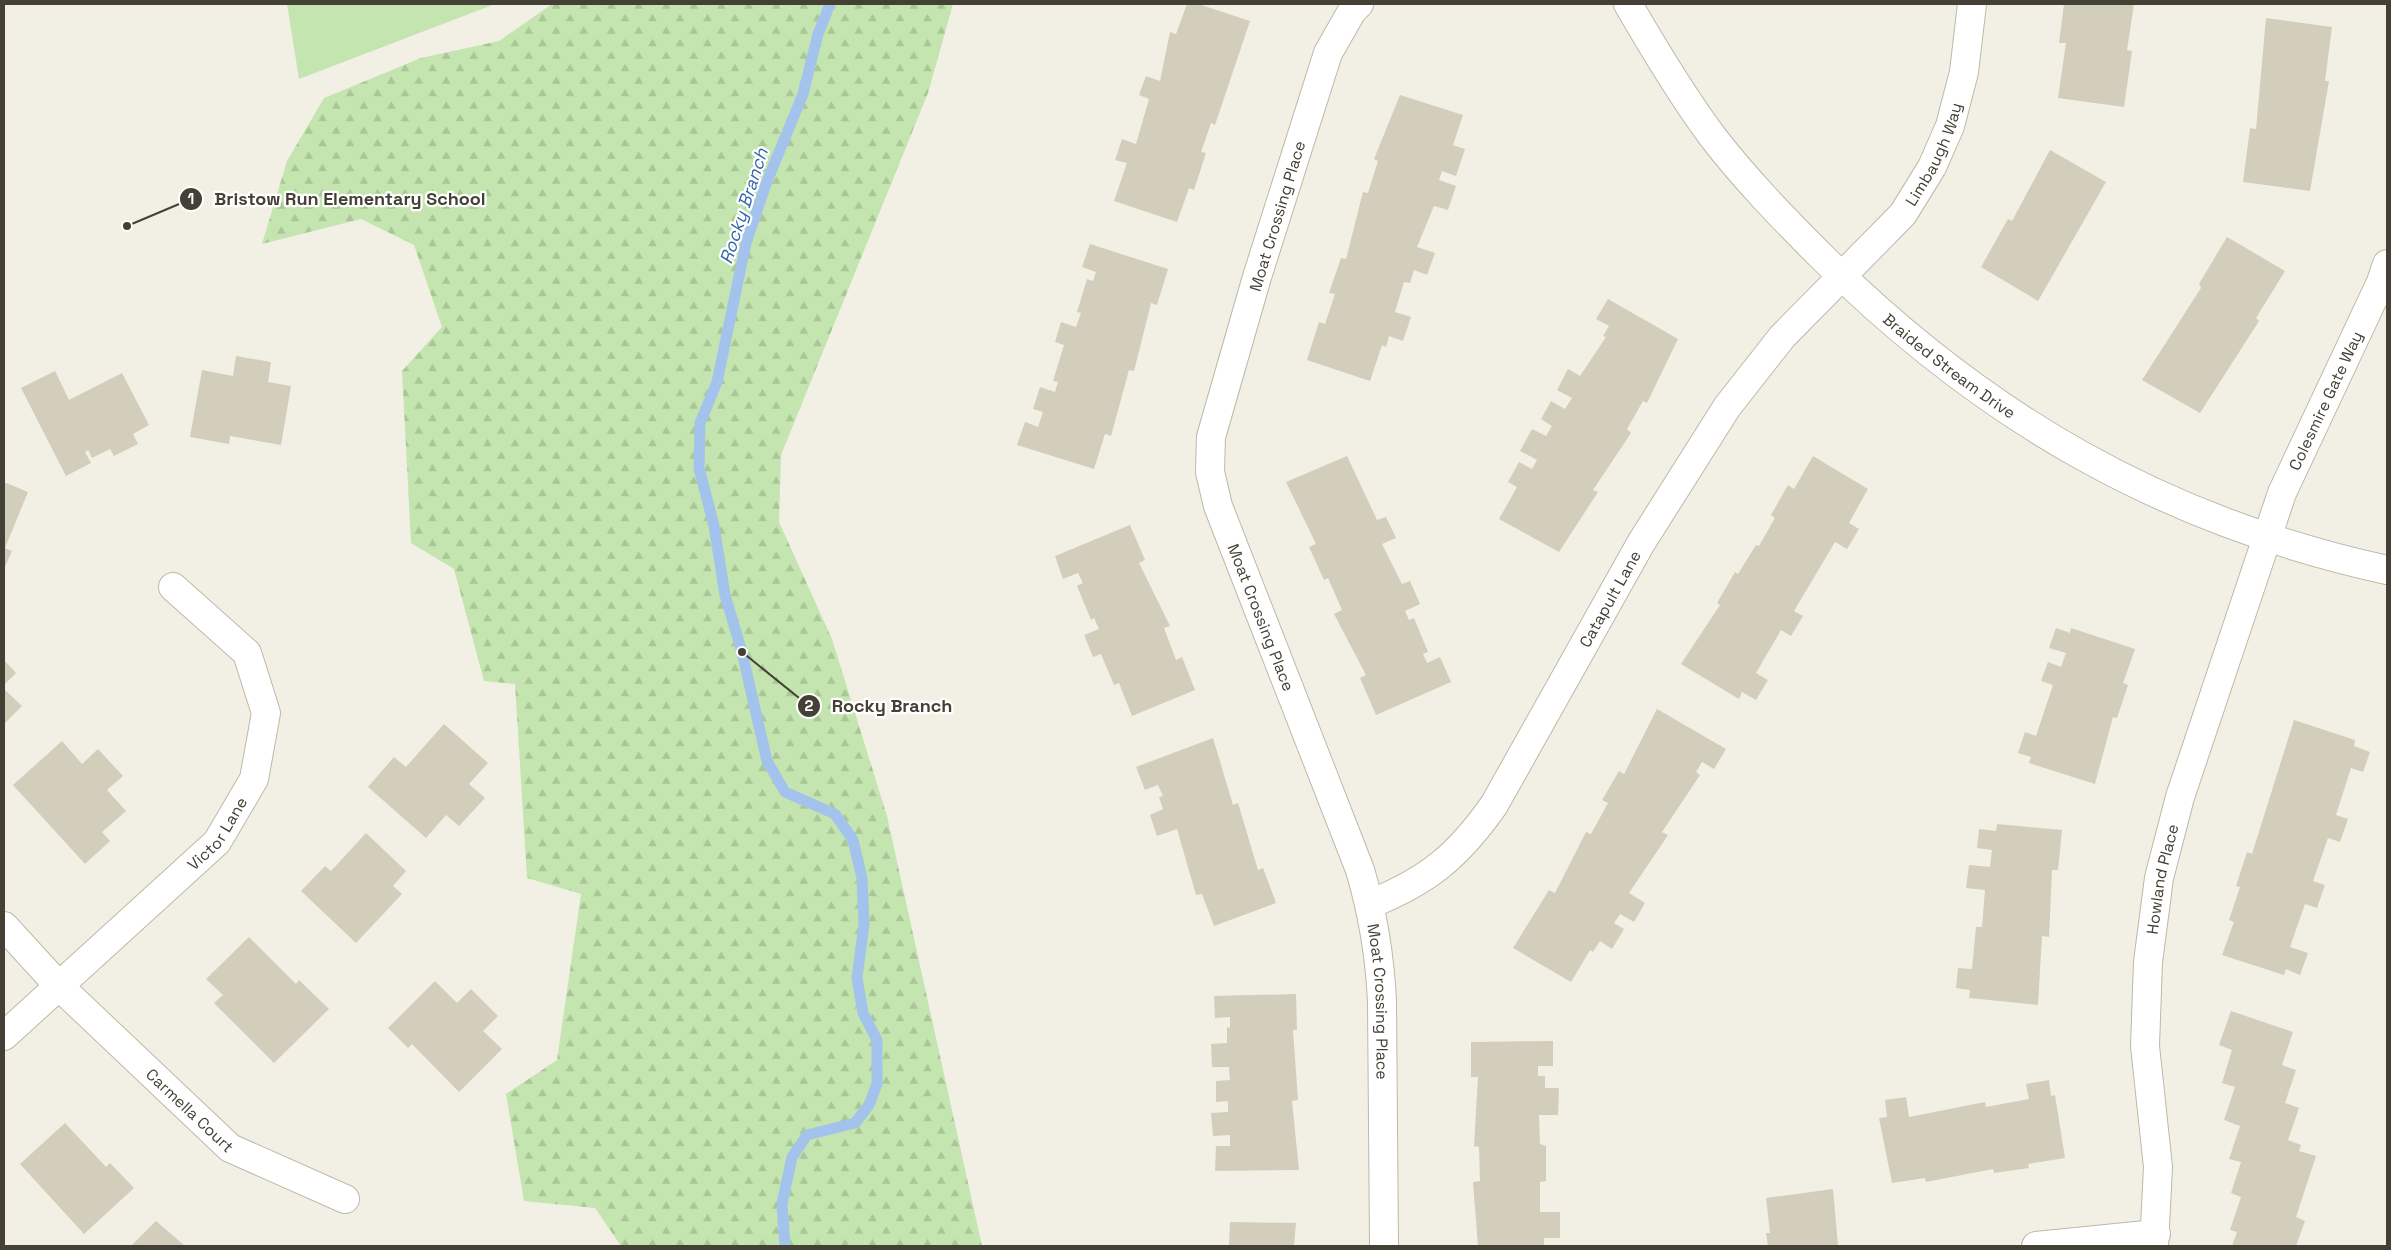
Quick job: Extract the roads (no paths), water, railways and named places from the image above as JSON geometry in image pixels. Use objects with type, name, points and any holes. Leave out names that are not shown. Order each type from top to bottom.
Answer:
[{"type":"street","name":"Moat Crossing Place","points":[[1359,4],[1352,11],[1328,53],[1322,71],[1257,277],[1211,437],[1210,472],[1218,506],[1360,870],[1370,904],[1380,962],[1382,1002],[1384,1246]]},
{"type":"street","name":"Braided Stream Drive","points":[[1628,4],[1659,58],[1713,136],[1774,209],[1841,276],[1930,356],[2011,415],[2096,465],[2186,508],[2268,538],[2387,570]]},
{"type":"street","name":"Limbaugh Way","points":[[1841,276],[1903,214],[1932,167],[1950,126],[1964,72],[1972,4]]},
{"type":"street","name":"Colesmire Gate Way","points":[[2268,538],[2282,493],[2381,282],[2387,264]]},
{"type":"street","name":"Catapult Lane","points":[[1370,904],[1403,891],[1441,866],[1473,835],[1494,805],[1641,543],[1727,407],[1782,337],[1841,276]]},
{"type":"street","name":"Howland Place","points":[[2036,1246],[2155,1240],[2158,1167],[2145,1046],[2148,962],[2159,878],[2180,797],[2268,538]]},
{"type":"street","name":"Victor Lane","points":[[4,1036],[217,842],[254,779],[266,713],[247,653],[173,587]]},
{"type":"street","name":"Carmella Court","points":[[4,926],[59,986],[230,1148],[345,1199]]},
{"type":"waterway","name":"Rocky Branch","points":[[785,1246],[782,1204],[792,1157],[807,1135],[855,1123],[869,1105],[877,1084],[877,1040],[863,1013],[857,978],[864,924],[862,878],[853,840],[835,814],[785,792],[767,761],[742,652],[725,595],[714,526],[699,468],[700,423],[717,382],[746,243],[766,184],[803,94],[818,34],[830,4]]},
{"type":"place","name":"Bristow Run Elementary School","points":[[127,226]]},
{"type":"place","name":"Rocky Branch","points":[[742,652]]}]
